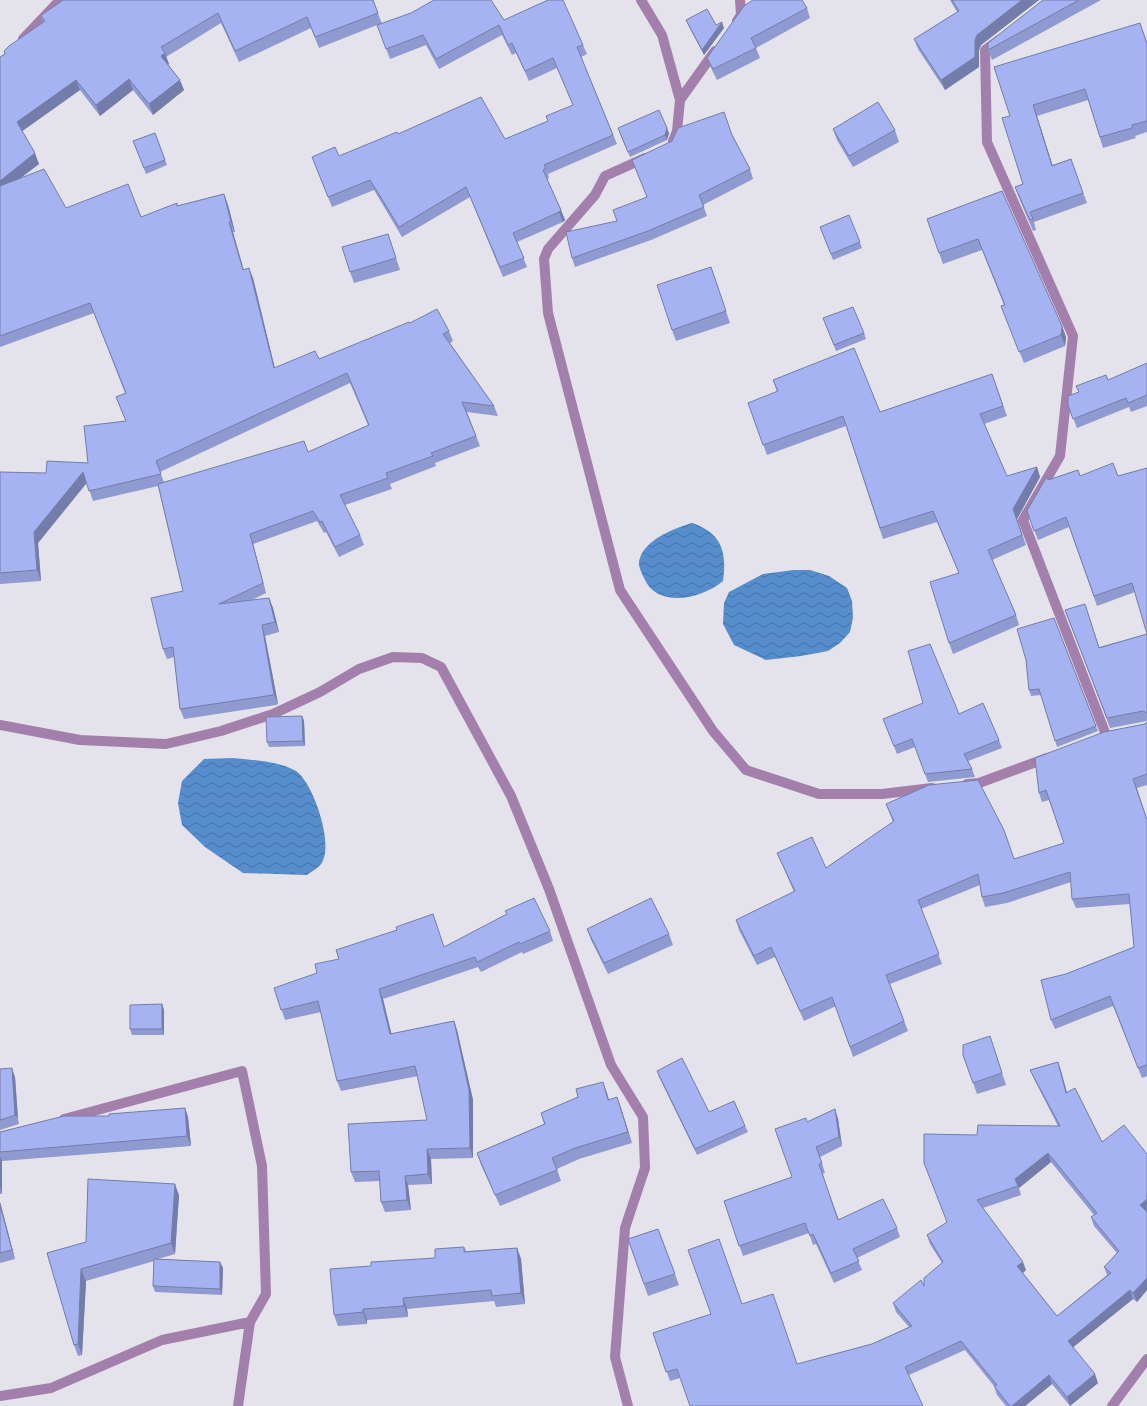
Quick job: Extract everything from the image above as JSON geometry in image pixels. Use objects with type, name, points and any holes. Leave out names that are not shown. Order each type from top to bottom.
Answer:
[{"type":"street","points":[[16,45],[32,31],[60,0]]},
{"type":"street","points":[[641,0],[662,35],[680,100],[677,131],[672,145],[605,176],[595,195],[548,249],[544,259],[548,313],[620,590],[713,731],[746,770],[819,794],[882,794],[942,787]]},
{"type":"street","points":[[733,27],[741,15],[740,0]]},
{"type":"street","points":[[1008,32],[985,50],[986,142],[1072,336],[1060,456],[1023,520],[1106,735]]},
{"type":"street","points":[[680,100],[720,46]]},
{"type":"street","points":[[0,726],[80,740],[166,744],[221,731],[273,714],[320,692],[359,669],[393,657],[422,658],[441,667],[511,796],[549,889],[611,1064],[644,1117],[645,1168],[625,1228],[614,1357],[628,1406]]},
{"type":"street","points":[[957,785],[979,783],[1054,755]]},
{"type":"street","points":[[53,1122],[242,1071],[262,1166],[266,1294],[250,1322],[238,1406]]},
{"type":"street","points":[[0,1396],[51,1388],[162,1340],[250,1322]]},
{"type":"street","points":[[1112,1406],[1147,1359]]},
{"type":"water","points":[[692,523],[710,532],[720,545],[724,561],[723,581],[704,592],[692,596],[680,598],[659,594],[650,588],[641,571],[639,560],[643,551],[648,545],[662,535]]},
{"type":"water","points":[[794,570],[810,570],[829,576],[847,588],[852,601],[853,618],[850,632],[840,643],[828,651],[766,660],[734,645],[723,624],[724,603],[729,592],[763,574]]},
{"type":"water","points":[[233,758],[282,765],[296,771],[303,777],[320,815],[324,830],[325,843],[325,855],[321,864],[307,875],[243,873],[205,847],[182,825],[178,803],[182,781],[204,759]]},
{"type":"building","points":[[63,0],[373,0],[378,13],[315,37],[307,17],[235,51],[218,13],[161,47],[165,53],[161,56],[180,80],[149,104],[129,79],[96,105],[76,80],[17,122],[35,153],[0,181],[0,57],[5,54],[4,51],[9,46],[45,21],[41,16]]},
{"type":"building","points":[[434,0],[491,0],[504,20],[548,0],[563,0],[583,45],[577,47],[613,135],[544,165],[546,168],[543,170],[561,210],[513,233],[524,258],[500,267],[466,187],[399,227],[370,180],[328,197],[312,157],[335,147],[339,156],[397,132],[398,134],[481,97],[505,139],[548,121],[546,116],[573,105],[553,58],[525,71],[512,43],[508,45],[499,25],[436,59],[423,35],[386,49],[377,25],[411,13]]},
{"type":"building","points":[[753,0],[802,0],[807,8],[751,38],[756,48],[713,69],[707,58],[744,6]]},
{"type":"building","points":[[952,0],[1022,0],[977,35],[975,40],[975,57],[941,80],[914,39],[959,11]]},
{"type":"building","points":[[1043,0],[1079,0],[988,50],[988,43]]},
{"type":"building","points":[[707,9],[716,25],[722,22],[702,50],[686,20]]},
{"type":"building","points":[[1140,23],[1147,44],[1147,121],[1132,125],[1132,128],[1100,137],[1085,89],[1033,105],[1052,166],[1071,159],[1083,193],[1030,212],[1033,219],[1030,220],[1015,187],[1023,184],[1002,118],[1010,116],[994,67]]},
{"type":"building","points":[[878,102],[895,130],[849,156],[833,129]]},
{"type":"building","points":[[659,110],[667,128],[665,135],[628,152],[618,128]]},
{"type":"building","points":[[724,112],[732,135],[750,169],[699,195],[704,207],[648,231],[572,258],[566,232],[617,221],[613,210],[647,197],[632,160],[672,141],[678,128]]},
{"type":"building","points":[[155,133],[165,160],[144,168],[133,141]]},
{"type":"building","points":[[44,169],[66,208],[128,184],[141,217],[177,203],[177,206],[224,194],[231,222],[229,222],[243,270],[249,268],[274,368],[315,351],[319,359],[409,322],[410,323],[437,309],[449,331],[443,334],[494,406],[462,402],[476,436],[431,453],[433,456],[386,473],[388,478],[340,495],[360,535],[335,547],[322,521],[320,522],[313,511],[250,534],[263,583],[219,604],[269,598],[275,622],[262,625],[273,695],[180,709],[173,647],[163,649],[151,598],[183,591],[158,484],[304,441],[308,452],[369,425],[347,373],[156,461],[161,474],[89,491],[83,472],[34,532],[37,570],[0,573],[0,472],[46,473],[47,461],[88,463],[84,426],[126,421],[116,397],[126,393],[90,303],[0,336],[0,186]]},
{"type":"building","points":[[1002,191],[1062,326],[1061,335],[1019,352],[1001,306],[1005,305],[978,239],[939,253],[927,219]]},
{"type":"building","points":[[849,215],[860,242],[831,254],[820,227]]},
{"type":"building","points":[[388,234],[396,258],[350,272],[342,247]]},
{"type":"building","points":[[711,267],[726,311],[672,330],[657,285]]},
{"type":"building","points":[[853,307],[864,333],[834,345],[823,318]]},
{"type":"building","points":[[854,348],[880,412],[992,374],[1003,406],[980,414],[1007,476],[1037,467],[1013,509],[1022,535],[988,550],[1016,615],[949,643],[930,582],[959,573],[933,511],[880,528],[843,416],[763,445],[748,403],[778,391],[773,380]]},
{"type":"building","points":[[1147,363],[1147,395],[1128,403],[1126,398],[1073,419],[1068,405],[1068,396],[1079,392],[1076,386],[1106,375],[1108,380]]},
{"type":"building","points":[[1113,463],[1118,476],[1147,468],[1147,634],[1132,583],[1094,596],[1066,517],[1034,531],[1027,511],[1047,476],[1048,480],[1078,470],[1080,476]]},
{"type":"building","points":[[1085,604],[1099,648],[1147,634],[1147,713],[1143,711],[1107,718],[1065,610]]},
{"type":"building","points":[[1054,618],[1096,726],[1055,741],[1039,689],[1029,690],[1026,660],[1017,629]]},
{"type":"building","points":[[930,644],[959,714],[983,703],[999,740],[964,754],[972,769],[925,774],[912,739],[894,746],[883,719],[923,703],[908,651]]},
{"type":"building","points":[[302,716],[303,741],[267,742],[266,717]]},
{"type":"building","points":[[1147,722],[1147,774],[1133,779],[1147,820],[1147,1065],[1138,1068],[1110,996],[1051,1020],[1041,980],[1066,974],[1134,947],[1129,894],[1072,899],[1070,872],[1003,893],[982,897],[978,874],[918,900],[939,954],[886,975],[904,1021],[850,1047],[832,997],[800,1011],[771,947],[754,956],[736,920],[795,891],[777,853],[812,837],[826,868],[894,821],[886,804],[929,785],[978,780],[1004,830],[1014,859],[1064,843],[1046,790],[1039,793],[1035,758],[1104,732],[1145,724]]},
{"type":"building","points":[[534,898],[550,931],[520,944],[519,942],[477,962],[475,957],[379,989],[390,1034],[454,1021],[469,1090],[470,1148],[427,1149],[428,1174],[405,1176],[407,1200],[381,1202],[379,1171],[351,1172],[348,1124],[427,1120],[415,1066],[337,1081],[318,1001],[281,1010],[274,988],[317,973],[315,964],[339,959],[336,950],[397,930],[396,927],[433,914],[444,947],[507,914],[505,911]]},
{"type":"building","points":[[651,898],[669,934],[604,963],[587,929]]},
{"type":"building","points":[[162,1004],[162,1029],[130,1029],[130,1005]]},
{"type":"building","points":[[990,1036],[1002,1073],[973,1083],[963,1055],[963,1045]]},
{"type":"building","points":[[682,1058],[709,1112],[734,1101],[745,1126],[695,1149],[657,1071]]},
{"type":"building","points":[[1058,1062],[1066,1093],[1075,1088],[1102,1142],[1124,1125],[1147,1154],[1147,1199],[1140,1205],[1147,1212],[1147,1278],[1133,1293],[1130,1290],[1068,1341],[1095,1374],[1067,1397],[1049,1375],[1012,1406],[1010,1406],[994,1386],[997,1385],[961,1341],[905,1367],[923,1406],[690,1406],[677,1369],[666,1372],[653,1333],[711,1314],[688,1250],[719,1239],[742,1304],[773,1294],[797,1364],[872,1344],[912,1326],[893,1303],[921,1280],[924,1286],[924,1278],[943,1262],[927,1235],[947,1222],[924,1163],[924,1134],[977,1135],[978,1125],[1060,1126],[1030,1070]],"holes":[[[1048,1153],[1097,1213],[1091,1217],[1119,1251],[1104,1267],[1111,1273],[1057,1316],[1017,1266],[1023,1262],[977,1200],[1018,1186],[1015,1179]]]},
{"type":"building","points":[[12,1068],[16,1115],[0,1120],[0,1069]]},
{"type":"building","points":[[603,1082],[608,1100],[617,1097],[628,1132],[575,1148],[552,1158],[557,1170],[495,1195],[477,1153],[545,1124],[541,1113],[578,1097],[576,1089]]},
{"type":"building","points":[[185,1108],[187,1136],[0,1152],[0,1132],[64,1116],[109,1116],[109,1114]]},
{"type":"building","points":[[835,1109],[839,1137],[816,1147],[822,1163],[819,1164],[838,1220],[883,1199],[897,1228],[853,1249],[859,1261],[831,1273],[813,1234],[810,1236],[805,1223],[739,1246],[724,1201],[792,1177],[775,1129],[806,1118],[807,1122]]},
{"type":"building","points":[[88,1179],[175,1184],[171,1243],[81,1269],[78,1344],[74,1345],[47,1253],[86,1242]]},
{"type":"building","points":[[0,1205],[12,1250],[0,1253]]},
{"type":"building","points":[[658,1229],[675,1274],[644,1284],[628,1239]]},
{"type":"building","points":[[464,1247],[464,1252],[517,1248],[521,1293],[492,1296],[491,1290],[403,1298],[404,1306],[363,1309],[363,1312],[334,1315],[330,1269],[371,1266],[371,1262],[435,1258],[435,1249]]},
{"type":"building","points":[[154,1259],[220,1262],[220,1289],[153,1286]]}]
